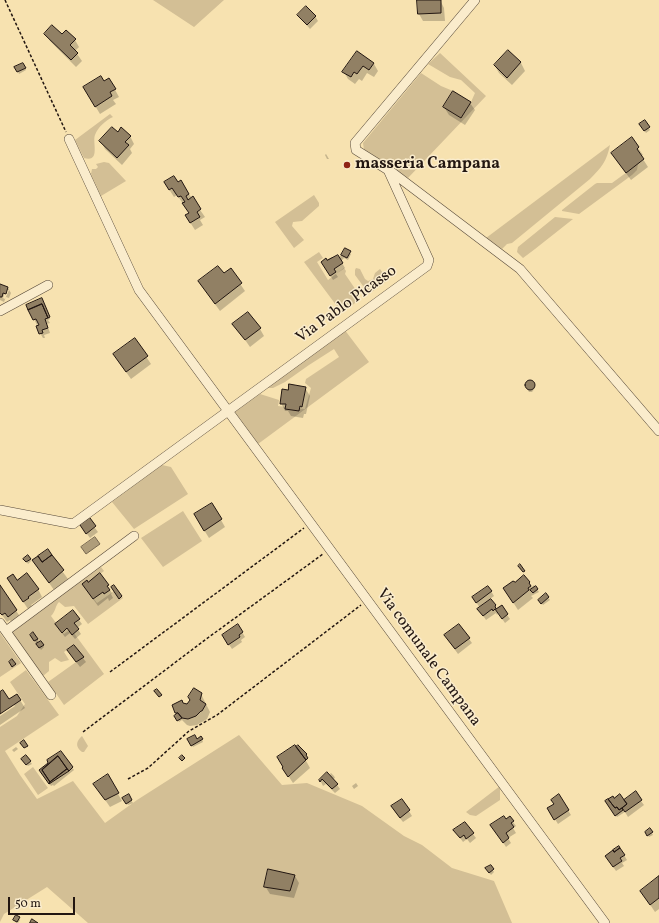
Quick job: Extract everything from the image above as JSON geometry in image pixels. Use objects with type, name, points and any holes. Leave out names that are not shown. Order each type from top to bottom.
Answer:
[{"type":"street","points":[[474,0],[355,143],[356,150],[388,170],[520,269],[659,431]]},
{"type":"street","name":"Via comunale Campana","points":[[69,139],[139,290],[605,923]]},
{"type":"street","name":"Via Pablo Picasso","points":[[0,510],[73,524],[427,266],[430,260],[388,170]]},
{"type":"street","points":[[0,311],[48,285]]},
{"type":"street","points":[[6,631],[134,536]]},
{"type":"street","points":[[0,623],[51,695]]},
{"type":"path","points":[[6,0],[69,139]]},
{"type":"path","points":[[110,672],[310,523]]},
{"type":"path","points":[[83,732],[329,549]]},
{"type":"path","points":[[128,779],[148,768],[189,731],[217,715],[368,601]]},
{"type":"shaded area","points":[[153,0],[224,0],[194,27]]},
{"type":"shaded area","points":[[440,53],[486,96],[408,178],[364,150],[363,143],[421,73],[441,86],[453,91],[443,107],[461,118],[475,93],[461,80],[450,77],[428,64]]},
{"type":"shaded area","points":[[110,114],[113,117],[102,124],[95,135],[94,155],[89,159],[84,158],[75,140]]},
{"type":"shaded area","points":[[610,145],[603,164],[590,179],[512,243],[507,244],[502,249],[486,238]]},
{"type":"shaded area","points":[[104,162],[109,163],[126,181],[101,196],[91,174],[92,169],[96,169],[98,167],[96,164]]},
{"type":"shaded area","points":[[638,164],[637,170],[632,175],[579,214],[562,211],[595,184],[612,183]]},
{"type":"shaded area","points":[[314,195],[319,203],[319,206],[302,221],[293,222],[292,226],[304,240],[294,248],[275,222]]},
{"type":"shaded area","points":[[555,217],[573,219],[523,258],[517,252],[518,247]]},
{"type":"shaded area","points":[[319,252],[323,258],[317,262],[328,280],[344,268],[346,271],[345,274],[358,293],[357,297],[359,300],[342,313],[304,262]]},
{"type":"shaded area","points":[[356,268],[360,269],[365,279],[368,281],[373,279],[375,273],[380,269],[388,280],[369,294],[355,275]]},
{"type":"shaded area","points":[[344,329],[369,362],[258,444],[235,412],[260,394],[279,400],[278,406],[305,409],[311,388],[305,383],[306,379],[339,357],[334,349],[285,382],[273,388],[266,388]]},
{"type":"shaded area","points":[[162,465],[171,467],[188,494],[134,529],[112,502]]},
{"type":"shaded area","points":[[183,511],[202,541],[163,567],[141,538]]},
{"type":"shaded area","points":[[95,537],[100,544],[86,554],[81,547]]},
{"type":"shaded area","points":[[101,567],[104,571],[84,586],[97,603],[117,589],[123,598],[88,624],[74,606],[65,607],[59,602],[51,616],[64,634],[71,629],[104,674],[64,705],[48,682],[83,657],[74,645],[64,652],[69,660],[61,662],[55,658],[49,662],[49,671],[43,676],[11,631]]},
{"type":"shaded area","points":[[0,633],[21,663],[0,677]]},
{"type":"shaded area","points":[[26,670],[59,715],[5,751],[37,799],[73,781],[105,823],[137,800],[239,735],[282,785],[307,783],[362,806],[404,836],[422,845],[452,868],[494,881],[512,923],[88,923],[47,887],[4,914],[0,922],[0,727],[17,716],[25,704],[10,682]]},
{"type":"shaded area","points":[[82,736],[88,746],[84,752],[82,752],[77,746],[78,740]]},
{"type":"shaded area","points":[[33,767],[48,788],[38,795],[24,774]]},
{"type":"shaded area","points":[[500,786],[500,800],[476,816],[470,815],[466,812]]},
{"type":"building","points":[[417,0],[441,0],[441,13],[418,14]]},
{"type":"building","points":[[306,6],[316,16],[307,25],[297,15]]},
{"type":"building","points":[[52,25],[62,34],[66,30],[76,39],[70,45],[78,53],[71,60],[44,34]]},
{"type":"building","points":[[508,50],[521,62],[507,78],[494,65]]},
{"type":"building","points":[[357,51],[374,63],[369,70],[363,66],[357,74],[354,72],[351,77],[342,72]]},
{"type":"building","points":[[23,63],[26,68],[17,72],[14,67]]},
{"type":"building","points":[[101,76],[104,81],[109,78],[116,89],[110,92],[112,96],[95,107],[83,87]]},
{"type":"building","points":[[453,91],[471,102],[461,118],[443,107]]},
{"type":"building","points":[[645,120],[650,127],[644,131],[639,124]]},
{"type":"building","points":[[112,127],[118,132],[121,127],[131,136],[125,142],[129,145],[117,158],[99,141]]},
{"type":"building","points":[[632,137],[639,147],[637,149],[644,159],[626,173],[611,153]]},
{"type":"building","points":[[174,176],[178,182],[181,180],[189,194],[186,196],[188,200],[193,196],[201,209],[197,212],[200,217],[190,223],[185,215],[189,213],[182,203],[185,202],[181,196],[178,197],[172,188],[169,190],[164,182]]},
{"type":"building","points":[[345,248],[351,251],[347,258],[341,255]]},
{"type":"building","points":[[338,255],[343,263],[334,269],[336,272],[330,276],[321,262],[326,258],[327,260]]},
{"type":"building","points":[[218,266],[224,273],[231,268],[242,283],[215,304],[198,281]]},
{"type":"building","points":[[0,284],[8,287],[6,294],[3,293],[2,297],[0,297]]},
{"type":"building","points":[[42,298],[50,317],[48,318],[42,304],[28,310],[26,305]]},
{"type":"building","points":[[42,304],[48,318],[45,319],[48,328],[42,330],[43,333],[39,334],[36,326],[39,325],[36,319],[33,320],[28,310]]},
{"type":"building","points":[[248,312],[261,328],[245,340],[232,324]]},
{"type":"building","points":[[135,338],[148,356],[126,372],[113,354]]},
{"type":"building","points":[[528,380],[532,380],[534,381],[534,389],[528,390],[525,387],[525,383]]},
{"type":"building","points":[[289,384],[306,387],[302,407],[300,406],[299,411],[285,409],[286,404],[280,404],[282,389],[288,390]]},
{"type":"building","points":[[212,503],[222,519],[204,531],[194,514]]},
{"type":"building","points":[[90,518],[96,526],[86,534],[80,525]]},
{"type":"building","points":[[48,549],[52,555],[42,562],[38,556]]},
{"type":"building","points":[[28,555],[31,559],[26,562],[23,559]]},
{"type":"building","points":[[52,555],[64,570],[49,583],[32,560],[38,556],[42,562]]},
{"type":"building","points":[[520,564],[525,571],[523,572],[518,566]]},
{"type":"building","points":[[27,573],[39,589],[23,602],[7,578],[13,574],[17,580]]},
{"type":"building","points":[[100,573],[109,585],[107,586],[110,590],[104,594],[103,592],[93,599],[82,584],[87,580],[88,582]]},
{"type":"building","points":[[524,575],[530,582],[529,583],[531,586],[528,588],[529,590],[513,603],[503,588],[513,581],[515,582]]},
{"type":"building","points":[[0,585],[17,610],[8,617],[5,613],[2,615],[0,613]]},
{"type":"building","points":[[114,585],[122,596],[119,599],[111,587]]},
{"type":"building","points":[[488,586],[492,591],[476,603],[472,597]]},
{"type":"building","points":[[536,586],[538,589],[533,593],[530,590]]},
{"type":"building","points":[[546,593],[549,597],[541,604],[538,600]]},
{"type":"building","points":[[491,599],[496,605],[496,609],[502,605],[508,614],[502,619],[495,609],[493,611],[492,609],[483,616],[477,609]]},
{"type":"building","points":[[73,610],[80,619],[74,623],[79,629],[72,635],[67,628],[62,633],[55,624]]},
{"type":"building","points":[[238,624],[243,632],[239,635],[240,637],[228,645],[222,635]]},
{"type":"building","points":[[459,624],[470,638],[455,649],[444,635]]},
{"type":"building","points":[[33,632],[38,639],[34,641],[30,635]]},
{"type":"building","points":[[41,641],[44,645],[39,648],[36,644]]},
{"type":"building","points":[[74,645],[84,657],[76,662],[67,650]]},
{"type":"building","points":[[12,659],[16,664],[12,667],[9,662]]},
{"type":"building","points":[[194,688],[202,693],[200,700],[206,704],[202,711],[196,716],[188,719],[182,718],[178,713],[175,713],[172,705],[182,700],[183,703],[187,704],[190,700],[188,697]]},
{"type":"building","points":[[157,689],[162,695],[159,697],[154,691]]},
{"type":"building","points":[[3,690],[9,699],[17,694],[21,700],[0,714],[0,692]]},
{"type":"building","points":[[178,713],[182,718],[177,721],[174,716]]},
{"type":"building","points":[[195,735],[197,739],[201,736],[203,739],[191,746],[187,739]]},
{"type":"building","points":[[24,740],[28,746],[24,748],[20,743]]},
{"type":"building","points":[[295,745],[306,760],[288,777],[277,757]]},
{"type":"building","points":[[298,745],[307,754],[306,755],[308,758],[306,760],[296,747]]},
{"type":"building","points":[[61,751],[73,767],[69,771],[58,756],[42,770],[50,782],[49,784],[39,770],[48,763],[47,760]]},
{"type":"building","points":[[26,755],[31,761],[26,765],[21,759]]},
{"type":"building","points":[[182,755],[185,758],[182,761],[179,758]]},
{"type":"building","points":[[58,756],[67,769],[50,782],[42,770]]},
{"type":"building","points":[[67,769],[69,771],[49,784],[50,782]]},
{"type":"building","points":[[327,772],[338,784],[332,789],[322,779],[320,782],[319,780]]},
{"type":"building","points":[[108,774],[119,793],[105,800],[93,784]]},
{"type":"building","points":[[636,791],[642,800],[625,812],[622,808],[627,804],[624,800]]},
{"type":"building","points":[[129,794],[132,800],[126,804],[122,798]]},
{"type":"building","points":[[559,794],[569,810],[554,820],[547,808],[554,804],[551,800]]},
{"type":"building","points":[[620,794],[627,804],[619,810],[617,807],[615,808],[608,799],[613,796],[614,798]]},
{"type":"building","points":[[402,799],[410,810],[400,818],[391,806]]},
{"type":"building","points":[[608,799],[615,808],[617,807],[619,810],[622,808],[623,810],[615,816],[605,801]]},
{"type":"building","points":[[504,816],[506,819],[510,816],[514,821],[511,823],[514,827],[506,833],[509,838],[503,843],[490,825]]},
{"type":"building","points":[[465,822],[474,833],[466,839],[464,835],[460,838],[453,830]]},
{"type":"building","points":[[650,828],[653,832],[647,836],[645,832]]},
{"type":"building","points":[[619,846],[620,848],[614,852],[613,850]]},
{"type":"building","points":[[620,848],[625,855],[620,858],[622,861],[613,867],[605,856],[613,850],[614,852]]},
{"type":"building","points":[[491,865],[494,869],[489,873],[485,868]]},
{"type":"building","points":[[268,869],[295,875],[290,891],[264,887]]},
{"type":"building","points":[[659,876],[659,898],[650,905],[640,891]]},
{"type":"building","points":[[16,915],[20,917],[17,922],[13,920]]},
{"type":"building","points":[[32,919],[38,923],[30,923]]},
{"type":"place","name":"masseria Campana","points":[[347,165]]}]
